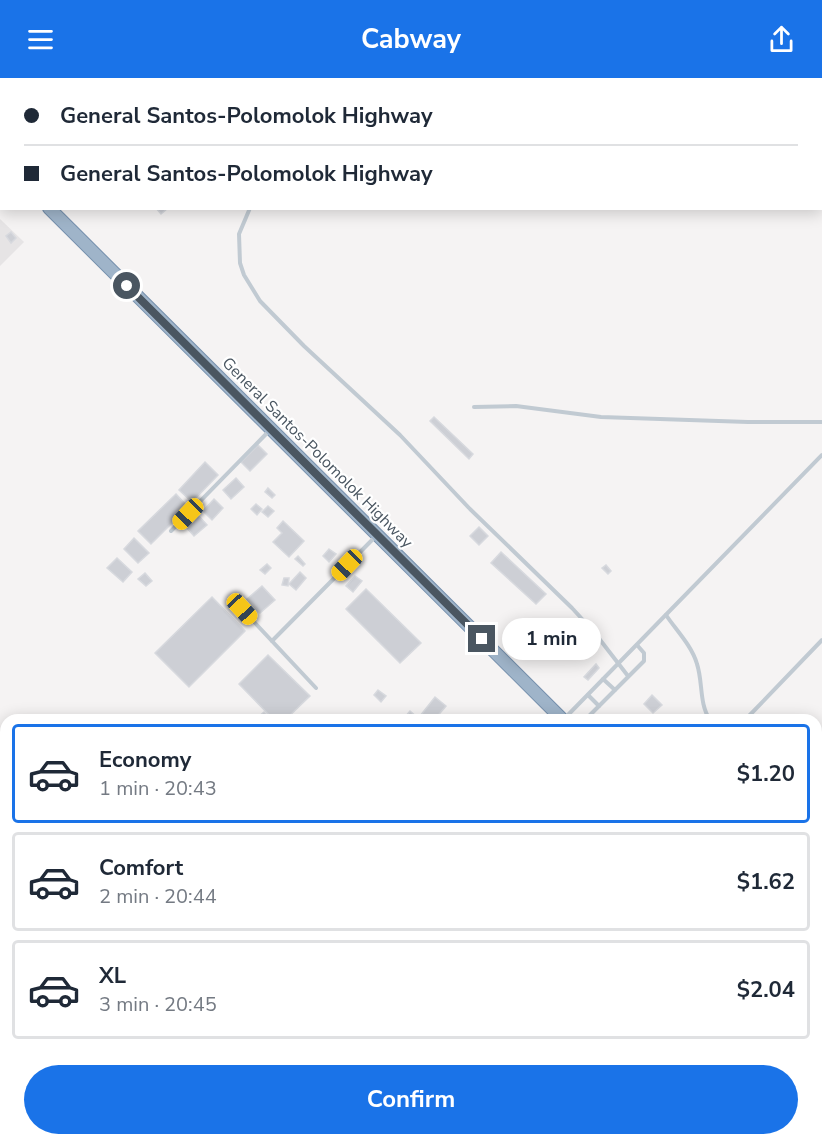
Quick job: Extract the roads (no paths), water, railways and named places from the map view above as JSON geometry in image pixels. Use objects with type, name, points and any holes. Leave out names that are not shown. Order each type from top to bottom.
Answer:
[{"type":"highway","name":"General Santos-Polomolok Highway","points":[[51,210],[557,714]]},
{"type":"lane","points":[[249,210],[240,234],[240,263],[244,275],[260,300],[297,340],[400,435],[470,509],[572,608],[628,676]]},
{"type":"lane","points":[[474,407],[516,406],[601,417],[718,422],[822,422]]},
{"type":"lane","points":[[171,531],[271,429]]},
{"type":"lane","points":[[569,714],[822,455]]},
{"type":"lane","points":[[272,641],[377,534]]},
{"type":"lane","points":[[242,609],[316,688]]},
{"type":"lane","points":[[666,615],[692,651],[697,663],[708,714]]},
{"type":"lane","points":[[750,714],[822,640]]},
{"type":"lane","points":[[591,714],[645,658],[637,645]]},
{"type":"lane","points":[[603,679],[615,690]]},
{"type":"lane","points":[[588,695],[598,706]]}]
